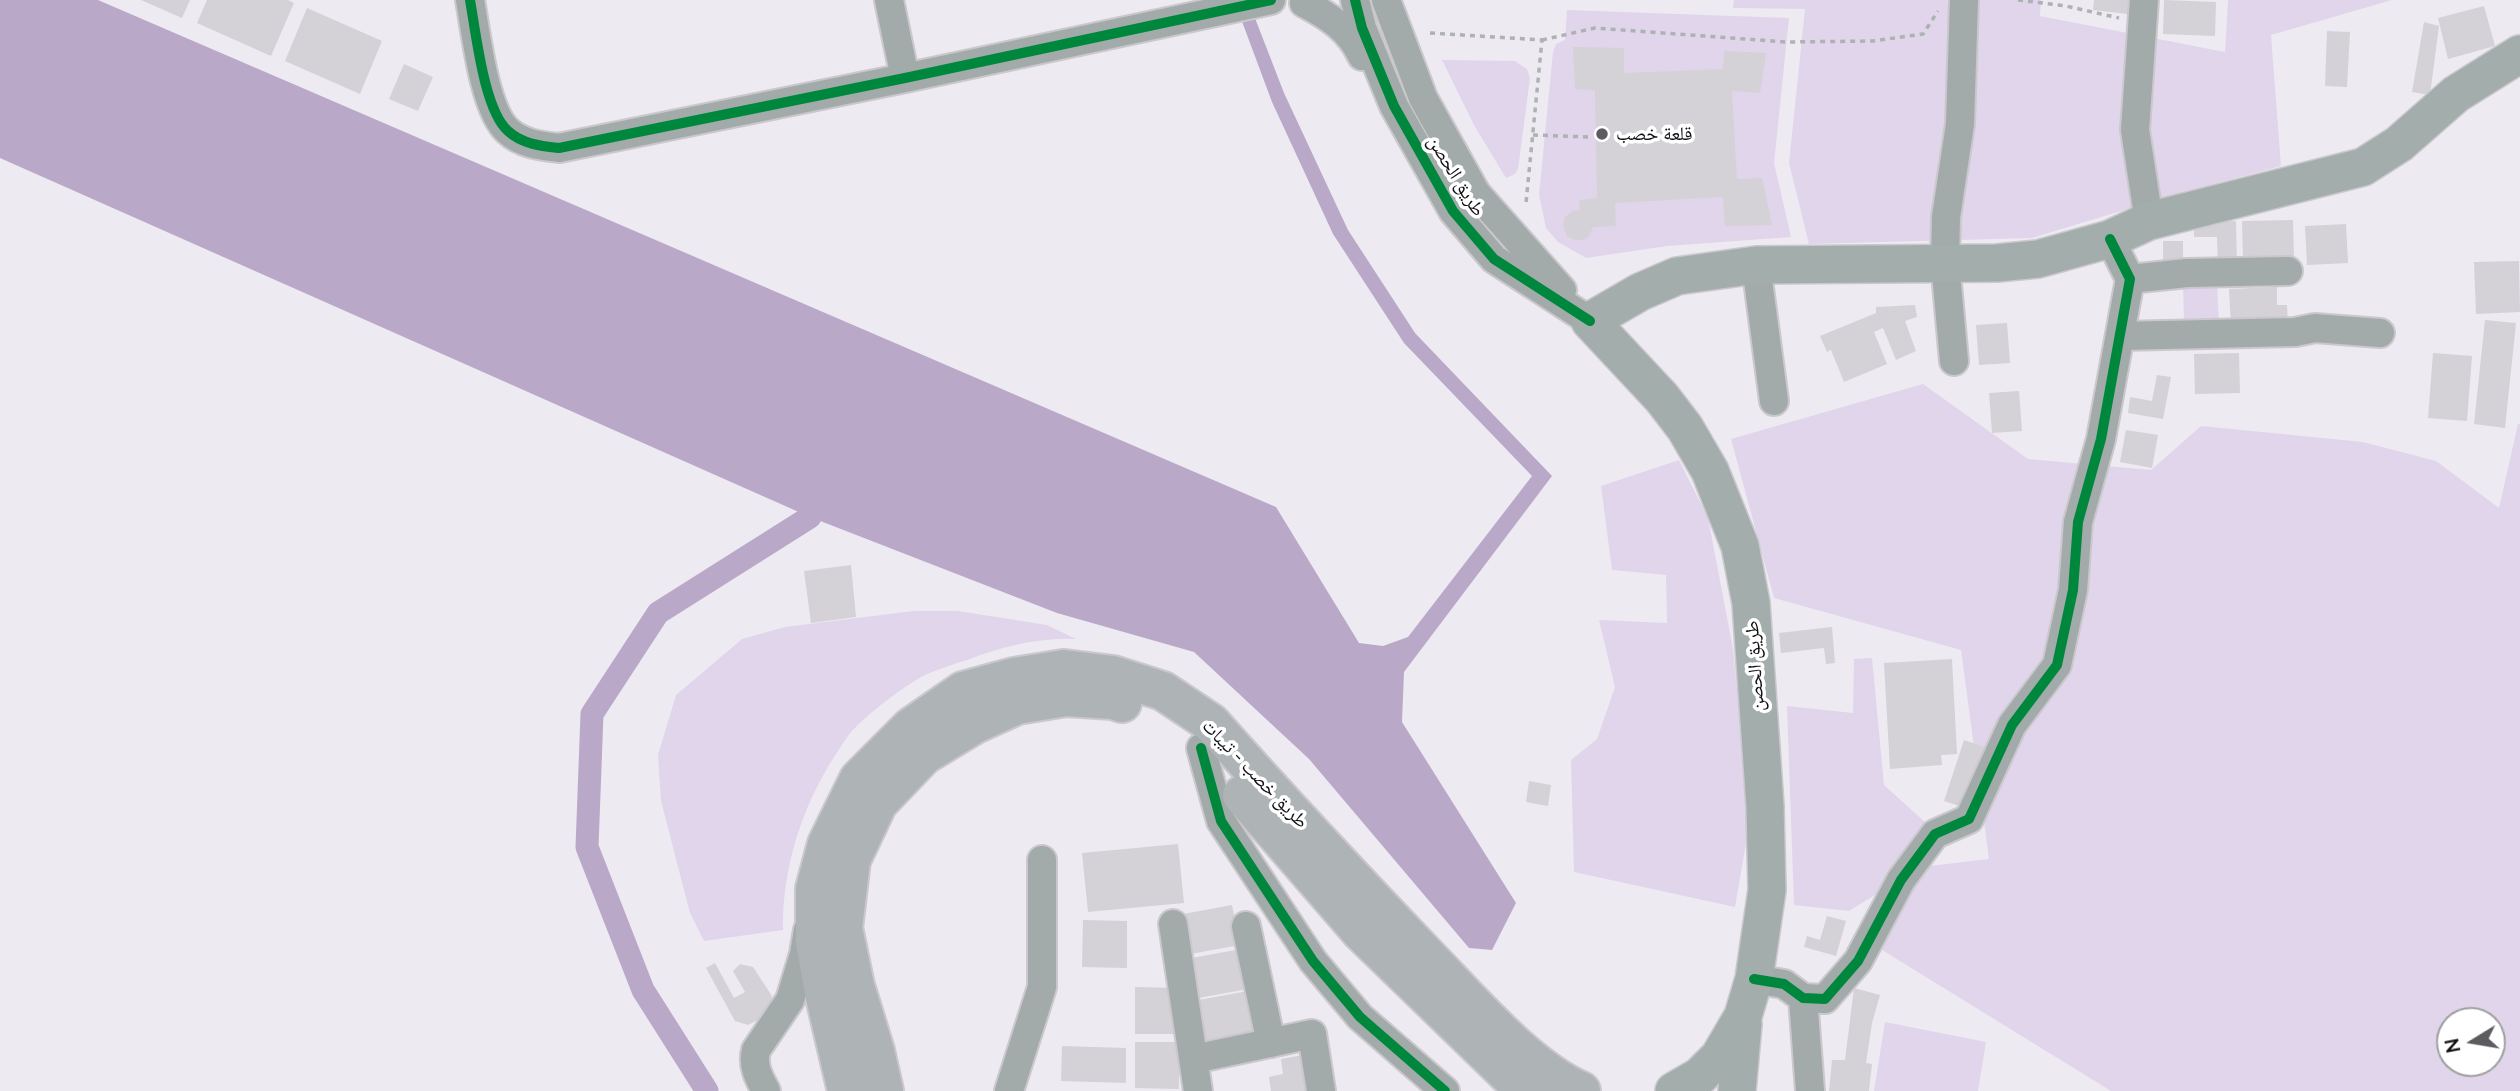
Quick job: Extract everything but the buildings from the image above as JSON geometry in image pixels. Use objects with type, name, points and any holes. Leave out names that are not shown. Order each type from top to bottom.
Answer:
[{"type":"highway","name":"طريق خصب - تيبات","points":[[847,1091],[815,942],[815,889],[827,844],[859,779],[911,727],[963,691],[1014,677],[1064,669],[1113,675],[1163,691],[1211,723],[1466,996],[1527,1056],[1557,1078],[1581,1091]]},
{"type":"highway","name":"طريق خصب - تيبات","points":[[884,1091],[842,928],[851,860],[878,803],[924,755],[975,724],[1017,705],[1066,697],[1114,700],[1158,715],[1201,748],[1361,932],[1525,1091]]},
{"type":"main road","points":[[1590,321],[1640,292],[1677,276],[1756,265],[1997,263],[2038,259],[2110,239],[2149,221],[2363,167],[2399,144],[2456,94],[2520,54]]},
{"type":"main road","name":"طريق الحصن","points":[[1590,321],[1662,398],[1685,428],[1710,471],[1740,546],[1751,603],[1765,806],[1767,890],[1755,979],[1743,1016],[1719,1057],[1700,1076],[1674,1091]]},
{"type":"main road","name":"طريق الحصن","points":[[1737,1091],[1743,1016]]},
{"type":"street","points":[[470,0],[491,107],[508,131],[531,144],[559,148],[905,78],[1203,9],[1266,1]]},
{"type":"street","points":[[889,0],[905,78]]},
{"type":"street","name":"طريق الحصن","points":[[1355,0],[1362,28],[1394,106],[1453,211],[1494,259],[1590,321]]},
{"type":"street","points":[[1309,1],[1356,43],[1385,105],[1453,211]]},
{"type":"street","points":[[1954,2],[1960,124],[1945,217],[1945,262],[1954,361]]},
{"type":"street","name":"طريق الحصن","points":[[1386,6],[1423,98],[1476,192],[1590,321]]},
{"type":"street","points":[[2143,11],[2135,130],[2149,221]]},
{"type":"street","points":[[1755,979],[1784,984],[1803,998],[1825,999],[1858,961],[1901,880],[1935,834],[1969,819],[2012,724],[2057,665],[2073,590],[2078,522],[2101,439],[2130,279],[2110,239]]},
{"type":"street","points":[[1756,265],[1774,401]]},
{"type":"street","points":[[2130,279],[2187,272],[2288,271]]},
{"type":"street","points":[[2120,336],[2295,332],[2315,328],[2380,333]]},
{"type":"street","points":[[1201,748],[1221,821],[1313,961],[1360,1017],[1445,1091]]},
{"type":"street","points":[[1009,1091],[1042,987],[1042,859]]},
{"type":"street","points":[[766,1091],[757,1073],[755,1050],[790,1000],[804,954],[815,889]]},
{"type":"street","points":[[1172,924],[1198,1091]]},
{"type":"street","points":[[1246,926],[1271,1043]]},
{"type":"street","points":[[1803,998],[1810,1091]]},
{"type":"street","points":[[1194,1059],[1312,1034],[1321,1091]]},
{"type":"path","points":[[2018,0],[2143,11]]},
{"type":"path","points":[[1430,33],[1542,40],[1595,28],[1786,42],[1873,41],[1923,34],[1954,2]]},
{"type":"path","points":[[1526,203],[1542,40]]},
{"type":"path","points":[[1533,135],[1590,137]]},
{"type":"shaded area","points":[[0,0],[98,0],[1276,507],[1359,643],[1383,646],[1408,637],[1532,476],[1404,343],[1333,234],[1272,102],[1234,0],[1248,0],[1284,93],[1348,230],[1415,333],[1552,476],[1404,672],[1402,722],[1516,903],[1492,950],[1469,948],[1309,759],[1194,652],[1057,613],[810,517],[0,158]]},
{"type":"shaded area","points":[[1734,0],[2041,0],[2040,16],[2225,52],[2228,0],[2392,0],[2271,35],[2281,166],[2032,238],[1809,244],[1789,163],[1805,9],[1733,8]]},
{"type":"shaded area","points":[[1567,10],[1789,18],[1774,163],[1791,237],[1667,246],[1586,258],[1558,242],[1546,228],[1539,195],[1553,52],[1556,44],[1565,40]]},
{"type":"shaded area","points":[[1442,60],[1515,61],[1527,69],[1530,78],[1518,169],[1515,174],[1506,178],[1474,125]]},
{"type":"shaded area","points":[[2217,283],[2219,322],[2184,322],[2183,284]]},
{"type":"shaded area","points":[[1923,384],[2028,459],[2151,470],[2201,426],[2363,442],[2436,461],[2499,508],[2520,424],[2520,1091],[2111,1091],[1882,950],[1913,868],[1989,859],[1961,650],[1774,598],[1731,439]]},
{"type":"shaded area","points":[[1679,460],[1708,518],[1733,649],[1750,820],[1735,907],[1574,872],[1571,760],[1597,739],[1615,687],[1599,620],[1667,623],[1666,575],[1612,570],[1601,486]]},
{"type":"shaded area","points":[[913,611],[958,611],[1047,625],[1076,639],[1020,644],[993,651],[927,674],[879,706],[850,734],[836,754],[804,816],[790,861],[783,930],[704,941],[690,913],[661,801],[658,755],[676,695],[742,639],[785,627]]},
{"type":"shaded area","points":[[1872,658],[1884,785],[1926,823],[1922,855],[1891,885],[1849,911],[1794,905],[1787,706],[1853,713],[1854,659]]},
{"type":"shaded area","points":[[1885,1022],[1986,1042],[1978,1091],[1874,1091]]},
{"type":"waterway","points":[[707,1091],[643,990],[587,847],[592,714],[658,613],[810,517]]},
{"type":"cycle path","points":[[470,0],[482,70],[500,121],[519,139],[559,148],[1271,0]]},
{"type":"cycle path","points":[[1355,0],[1362,28],[1394,106],[1453,211],[1494,259],[1590,321]]},
{"type":"cycle path","points":[[1754,979],[1784,984],[1803,998],[1825,999],[1858,961],[1901,880],[1935,834],[1969,819],[2012,725],[2057,665],[2073,590],[2078,522],[2101,439],[2130,279],[2110,239]]},
{"type":"cycle path","points":[[1201,748],[1221,821],[1313,961],[1360,1017],[1445,1091]]},
{"type":"place","name":"قلعة خصب","points":[[1602,134]]}]
